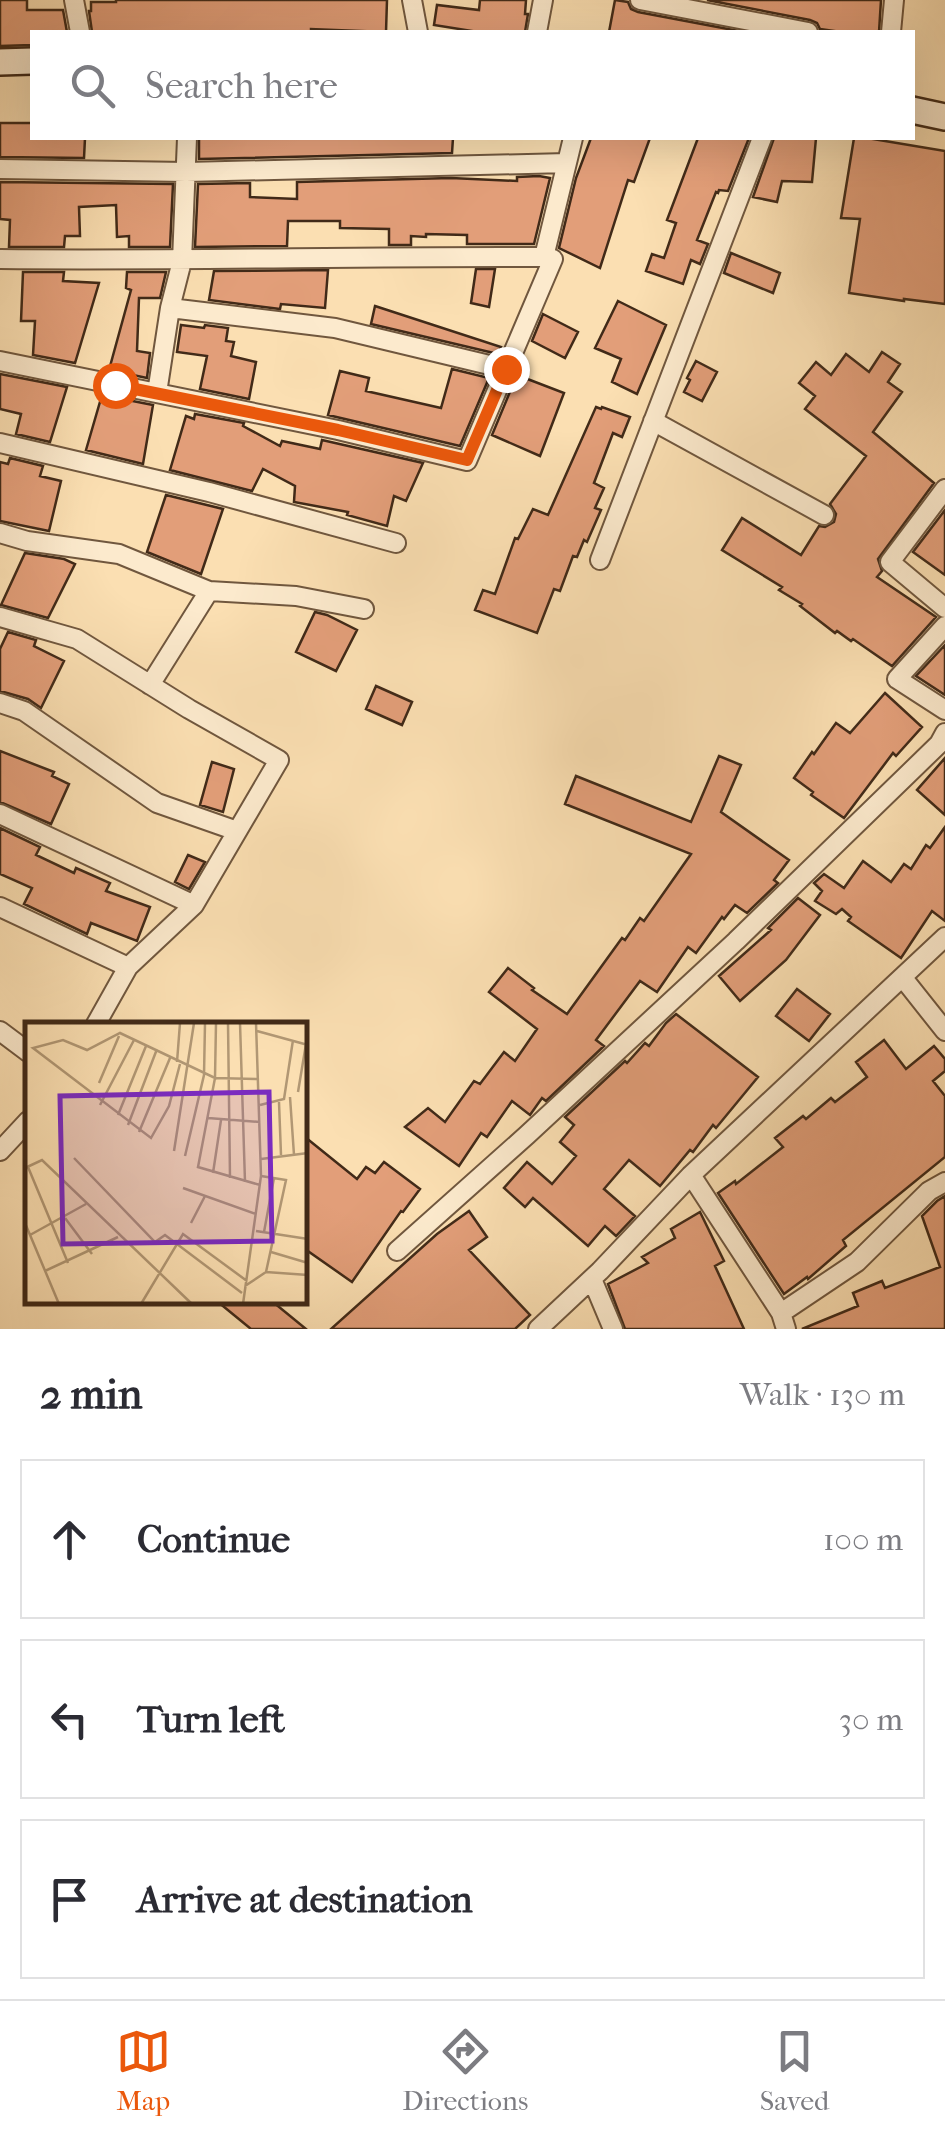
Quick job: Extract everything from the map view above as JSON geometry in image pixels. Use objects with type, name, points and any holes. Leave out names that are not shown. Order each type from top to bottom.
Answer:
[{"type":"main road","points":[[0,62],[30,62]]},
{"type":"main road","points":[[915,111],[945,116]]},
{"type":"street","points":[[74,0],[80,30]]},
{"type":"street","points":[[412,0],[418,30]]},
{"type":"street","points":[[538,30],[543,0]]},
{"type":"street","points":[[640,0],[798,30]]},
{"type":"street","points":[[891,30],[894,0]]},
{"type":"street","points":[[157,394],[182,260],[187,140]]},
{"type":"street","points":[[544,258],[572,140]]},
{"type":"street","points":[[600,560],[761,140]]},
{"type":"street","points":[[0,168],[186,172],[567,163]]},
{"type":"street","points":[[0,260],[329,256],[553,260],[467,460],[0,361]]},
{"type":"street","points":[[170,308],[335,328],[506,369]]},
{"type":"street","points":[[653,421],[824,515]]},
{"type":"street","points":[[0,443],[209,492],[396,543]]},
{"type":"street","points":[[945,488],[890,562],[945,608]]},
{"type":"street","points":[[0,533],[120,554],[210,591],[296,596],[364,609]]},
{"type":"street","points":[[150,685],[210,591]]},
{"type":"street","points":[[0,617],[76,639],[279,760],[194,905],[128,968],[97,1022]]},
{"type":"street","points":[[945,626],[897,679],[945,710]]},
{"type":"street","points":[[0,703],[24,711],[157,803],[238,831]]},
{"type":"street","points":[[397,1251],[736,942],[939,744],[945,733]]},
{"type":"street","points":[[0,814],[194,905]]},
{"type":"street","points":[[0,907],[128,968]]},
{"type":"street","points":[[538,1329],[592,1279],[691,1175],[945,937]]},
{"type":"street","points":[[904,978],[945,1031]]},
{"type":"street","points":[[0,1031],[25,1050]]},
{"type":"street","points":[[0,1151],[25,1124]]},
{"type":"street","points":[[691,1175],[783,1321],[857,1262],[929,1191],[945,1182]]},
{"type":"street","points":[[592,1279],[613,1329]]},
{"type":"building","points":[[0,0],[27,0],[27,10],[63,10],[67,30],[30,30],[30,45],[0,46]]},
{"type":"building","points":[[387,0],[386,30],[92,30],[91,2]]},
{"type":"building","points":[[480,0],[526,0],[525,30],[465,30],[434,25],[437,5],[479,10]]},
{"type":"building","points":[[615,0],[628,2],[638,12],[733,30],[609,30]]},
{"type":"building","points":[[707,0],[881,0],[879,30],[820,29],[810,20]]},
{"type":"building","points":[[0,123],[30,123],[30,140],[85,140],[84,158],[0,157]]},
{"type":"building","points":[[199,140],[453,140],[452,153],[199,159]]},
{"type":"building","points":[[590,140],[649,140],[634,182],[628,180],[600,268],[559,248],[576,178]]},
{"type":"building","points":[[697,140],[748,140],[728,191],[716,192],[697,240],[708,244],[700,264],[691,260],[683,284],[646,271],[652,254],[664,258],[676,223],[667,220]]},
{"type":"building","points":[[773,140],[816,140],[812,182],[782,181],[777,202],[753,197]]},
{"type":"building","points":[[854,140],[879,140],[945,151],[945,304],[849,293],[860,219],[841,218]]},
{"type":"building","points":[[517,177],[550,178],[534,244],[467,244],[467,235],[426,234],[411,236],[411,245],[389,245],[389,229],[340,228],[340,221],[288,221],[287,246],[195,247],[198,184],[250,183],[250,197],[297,199],[297,182],[451,178],[517,181]]},
{"type":"building","points":[[0,182],[173,184],[170,247],[129,247],[129,236],[117,237],[116,205],[79,207],[80,236],[65,236],[64,247],[9,247],[10,220],[0,219]]},
{"type":"building","points":[[731,253],[780,273],[773,293],[724,273]]},
{"type":"building","points":[[476,269],[495,269],[489,307],[471,303]]},
{"type":"building","points":[[328,270],[325,308],[281,304],[280,309],[209,300],[214,271]]},
{"type":"building","points":[[23,272],[64,272],[63,281],[99,283],[75,363],[33,355],[35,321],[21,321]]},
{"type":"building","points":[[127,272],[166,272],[160,298],[139,298],[137,351],[150,353],[147,378],[109,370],[131,290],[126,288]]},
{"type":"building","points":[[618,301],[666,325],[637,394],[612,382],[621,359],[595,348]]},
{"type":"building","points":[[375,306],[501,347],[498,354],[371,324]]},
{"type":"building","points":[[543,314],[578,332],[565,358],[532,341]]},
{"type":"building","points":[[181,325],[228,328],[226,341],[234,342],[231,356],[256,362],[249,399],[200,389],[207,356],[177,352]]},
{"type":"building","points":[[882,352],[900,364],[888,382],[902,392],[873,432],[934,483],[878,559],[882,571],[877,577],[936,617],[892,666],[853,639],[835,633],[779,590],[782,587],[722,550],[742,518],[801,555],[819,526],[834,522],[836,514],[830,504],[866,456],[805,409],[815,396],[799,383],[816,362],[831,375],[846,354],[869,372]]},
{"type":"building","points":[[696,361],[717,372],[702,401],[684,392]]},
{"type":"building","points":[[452,369],[489,378],[460,446],[328,415],[340,371],[369,378],[366,391],[441,408]]},
{"type":"building","points":[[0,374],[67,387],[50,442],[16,434],[21,414],[0,409]]},
{"type":"building","points":[[517,375],[564,393],[540,456],[492,435]]},
{"type":"building","points":[[102,395],[153,405],[143,464],[86,450]]},
{"type":"building","points":[[596,407],[630,417],[622,437],[613,433],[594,483],[604,488],[595,508],[601,510],[587,542],[584,540],[577,557],[573,556],[560,591],[554,589],[537,633],[475,610],[483,590],[495,594],[515,538],[518,539],[533,509],[548,515]]},
{"type":"building","points":[[195,414],[244,423],[243,426],[280,446],[282,441],[320,449],[322,440],[423,463],[406,501],[394,496],[387,526],[347,515],[348,512],[294,502],[295,486],[263,469],[252,491],[170,470],[186,416],[194,419]]},
{"type":"building","points":[[10,458],[43,466],[40,476],[61,481],[49,531],[0,521],[0,462],[8,464]]},
{"type":"building","points":[[166,495],[223,509],[201,574],[147,552]]},
{"type":"building","points":[[945,510],[945,575],[913,552]]},
{"type":"building","points":[[25,553],[75,564],[48,618],[1,605]]},
{"type":"building","points":[[315,612],[357,630],[336,671],[296,652]]},
{"type":"building","points":[[8,632],[36,640],[34,646],[64,661],[41,708],[28,699],[0,691],[0,649]]},
{"type":"building","points":[[945,645],[945,695],[916,676]]},
{"type":"building","points":[[376,686],[412,702],[402,725],[366,709]]},
{"type":"building","points":[[885,693],[922,727],[896,756],[893,753],[844,818],[794,778],[836,723],[850,733]]},
{"type":"building","points":[[0,751],[54,772],[52,776],[69,784],[51,824],[0,802]]},
{"type":"building","points":[[719,756],[741,765],[721,812],[789,860],[774,880],[778,883],[747,913],[735,905],[696,953],[688,947],[657,992],[640,981],[596,1040],[604,1046],[546,1101],[542,1098],[530,1115],[512,1101],[487,1137],[481,1133],[459,1166],[405,1127],[428,1108],[445,1122],[474,1081],[480,1084],[504,1052],[515,1061],[537,1029],[489,992],[508,968],[567,1014],[622,938],[625,940],[640,918],[644,921],[691,854],[565,804],[576,776],[691,822]]},
{"type":"building","points":[[945,758],[945,815],[917,790]]},
{"type":"building","points":[[212,762],[234,769],[223,812],[200,805]]},
{"type":"building","points":[[945,827],[945,921],[932,911],[901,958],[848,921],[851,917],[842,909],[836,914],[815,901],[822,891],[814,883],[824,874],[844,888],[863,861],[891,882],[904,864],[911,869],[926,845],[930,848]]},
{"type":"building","points":[[0,828],[40,847],[36,855],[74,873],[76,868],[110,883],[106,891],[150,907],[137,941],[91,923],[87,934],[24,904],[32,888],[0,874]]},
{"type":"building","points":[[188,855],[205,862],[189,889],[175,882]]},
{"type":"building","points":[[798,898],[820,915],[786,960],[740,1001],[719,976],[771,930],[768,928]]},
{"type":"building","points":[[797,989],[830,1014],[809,1041],[776,1016]]},
{"type":"building","points":[[676,1014],[758,1077],[660,1186],[629,1160],[604,1189],[635,1216],[616,1236],[605,1226],[588,1246],[533,1198],[525,1207],[504,1188],[527,1162],[552,1184],[576,1156],[560,1142],[574,1125],[565,1117],[645,1043],[649,1046]]},
{"type":"building","points":[[884,1040],[906,1069],[934,1046],[945,1059],[945,1071],[933,1081],[945,1096],[945,1157],[843,1240],[846,1246],[808,1279],[784,1294],[718,1193],[735,1181],[736,1184],[783,1147],[775,1138],[803,1116],[806,1119],[831,1098],[835,1102],[867,1077],[856,1062]]},
{"type":"building","points":[[308,1139],[357,1179],[366,1167],[375,1173],[384,1162],[420,1189],[352,1282],[308,1251]]},
{"type":"building","points":[[945,1196],[945,1329],[802,1329],[858,1306],[853,1293],[882,1281],[885,1288],[940,1267],[922,1216]]},
{"type":"building","points":[[469,1211],[487,1237],[469,1250],[530,1315],[515,1329],[331,1329],[437,1234]]},
{"type":"building","points":[[700,1212],[724,1261],[715,1266],[744,1329],[625,1329],[608,1284],[648,1263],[642,1257],[675,1238],[671,1229]]},
{"type":"building","points":[[220,1304],[275,1304],[306,1329],[251,1329]]},
{"type":"route","points":[[115,385],[467,460],[506,369]]}]
